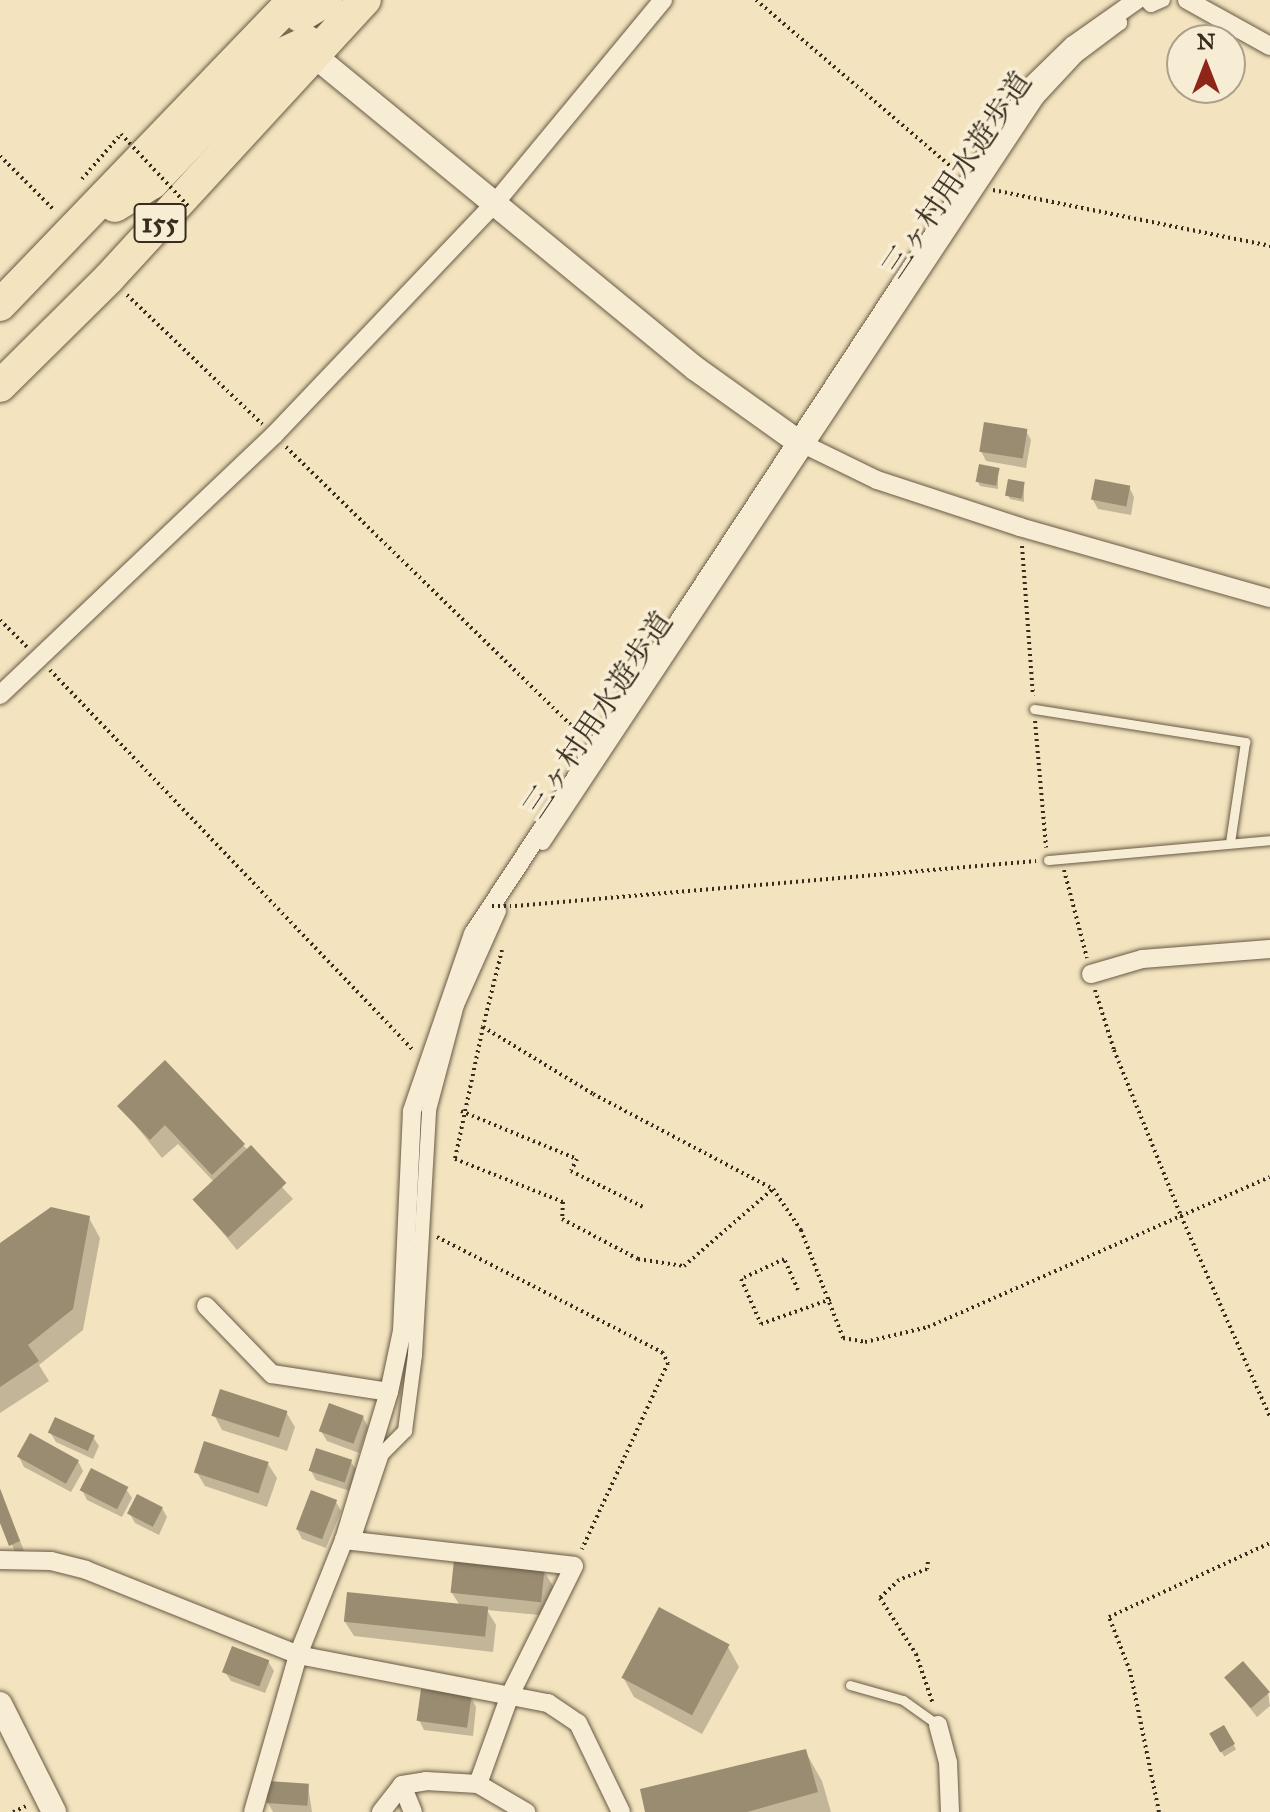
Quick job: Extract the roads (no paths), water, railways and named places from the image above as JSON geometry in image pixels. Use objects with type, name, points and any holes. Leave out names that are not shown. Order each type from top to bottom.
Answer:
[{"type":"highway","name":"155","points":[[0,305],[304,17],[365,0]]},
{"type":"highway","name":"155","points":[[0,386],[109,278],[304,17]]},
{"type":"highway","points":[[75,231],[152,183],[269,60],[304,17]]},
{"type":"street","points":[[0,695],[274,435],[495,203],[663,0]]},
{"type":"street","points":[[253,1812],[298,1655],[348,1541],[389,1392],[402,1331],[412,1111],[473,934],[593,747],[803,444],[1031,86],[1073,45],[1137,0]]},
{"type":"street","points":[[1146,0],[1151,5],[1163,0]]},
{"type":"street","points":[[1187,0],[1270,46]]},
{"type":"street","points":[[304,17],[495,203],[696,369],[803,444],[877,480],[1020,527],[1270,598]]},
{"type":"street","name":"三ヶ村用水遊歩道","points":[[348,1541],[382,1454],[405,1431],[415,1355],[419,1228],[429,1110],[457,1005],[489,926],[803,444]]},
{"type":"street","points":[[1091,974],[1142,959],[1270,949]]},
{"type":"street","points":[[206,1306],[272,1374],[389,1392]]},
{"type":"street","points":[[348,1541],[574,1566],[510,1695],[478,1784]]},
{"type":"street","points":[[0,1560],[51,1561],[86,1570],[298,1655],[548,1703],[578,1723],[621,1812]]},
{"type":"street","points":[[0,1704],[54,1812]]},
{"type":"street","points":[[938,1725],[948,1762],[950,1812]]},
{"type":"street","points":[[402,1785],[478,1784],[526,1812]]},
{"type":"street","points":[[381,1812],[402,1785]]},
{"type":"street","points":[[402,1785],[413,1812]]},
{"type":"lane","points":[[1034,709],[1245,742],[1230,842]]},
{"type":"lane","points":[[1048,860],[1270,840]]},
{"type":"lane","points":[[850,1685],[903,1700],[938,1725]]}]
